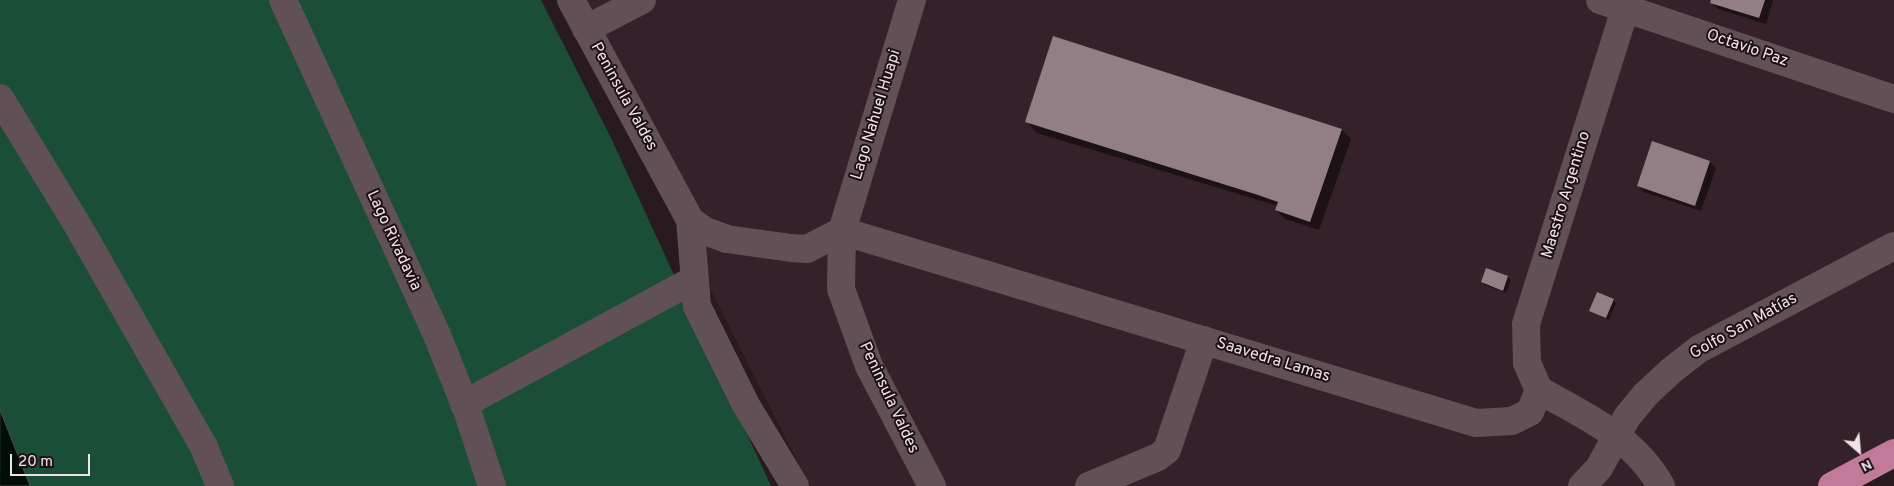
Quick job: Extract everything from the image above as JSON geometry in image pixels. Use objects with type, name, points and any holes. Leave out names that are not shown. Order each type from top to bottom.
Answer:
[{"type":"highway","points":[[1832,486],[1894,453]]},
{"type":"street","name":"Lago Rivadavia","points":[[283,0],[437,335],[464,404],[492,486]]},
{"type":"street","name":"Peninsula Valdes","points":[[571,0],[690,220],[697,306],[746,405],[795,486]]},
{"type":"street","points":[[586,29],[642,0]]},
{"type":"street","name":"Lago Nahuel Huapi","points":[[842,231],[912,0]]},
{"type":"street","name":"Octavio Paz","points":[[1600,0],[1627,4],[1894,99]]},
{"type":"street","name":"Maestro Argentino","points":[[1539,390],[1527,363],[1526,324],[1627,4]]},
{"type":"street","points":[[0,98],[78,226],[195,430],[220,486]]},
{"type":"street","name":"Peninsula Valdes","points":[[690,220],[705,231],[727,239],[791,248],[806,249],[842,231],[842,289],[844,297],[869,366],[932,486]]},
{"type":"street","name":"Saavedra Lamas","points":[[842,231],[1476,423],[1512,421],[1530,412],[1539,390]]},
{"type":"street","name":"Golfo San Matías","points":[[1582,486],[1599,468],[1627,417],[1646,394],[1699,349],[1894,246]]},
{"type":"street","points":[[464,404],[695,279]]},
{"type":"street","points":[[1089,486],[1158,457],[1167,450],[1204,340]]},
{"type":"street","points":[[1539,390],[1616,435],[1640,455],[1653,470],[1662,486]]},
{"type":"shaded area","points":[[564,0],[1894,0],[1894,453],[1832,486],[810,486]]},
{"type":"shaded area","points":[[0,410],[30,486],[0,486]]},
{"type":"green space","points":[[0,0],[541,0],[612,140],[771,486],[0,486]]},
{"type":"building","points":[[1711,0],[1765,0],[1759,18],[1710,3]]},
{"type":"building","points":[[1053,36],[1342,129],[1310,222],[1275,210],[1278,202],[1025,122]]},
{"type":"building","points":[[1652,141],[1710,161],[1695,206],[1637,186]]},
{"type":"building","points":[[1486,268],[1508,276],[1503,291],[1481,282]]},
{"type":"building","points":[[1597,292],[1614,299],[1606,318],[1589,311]]}]
